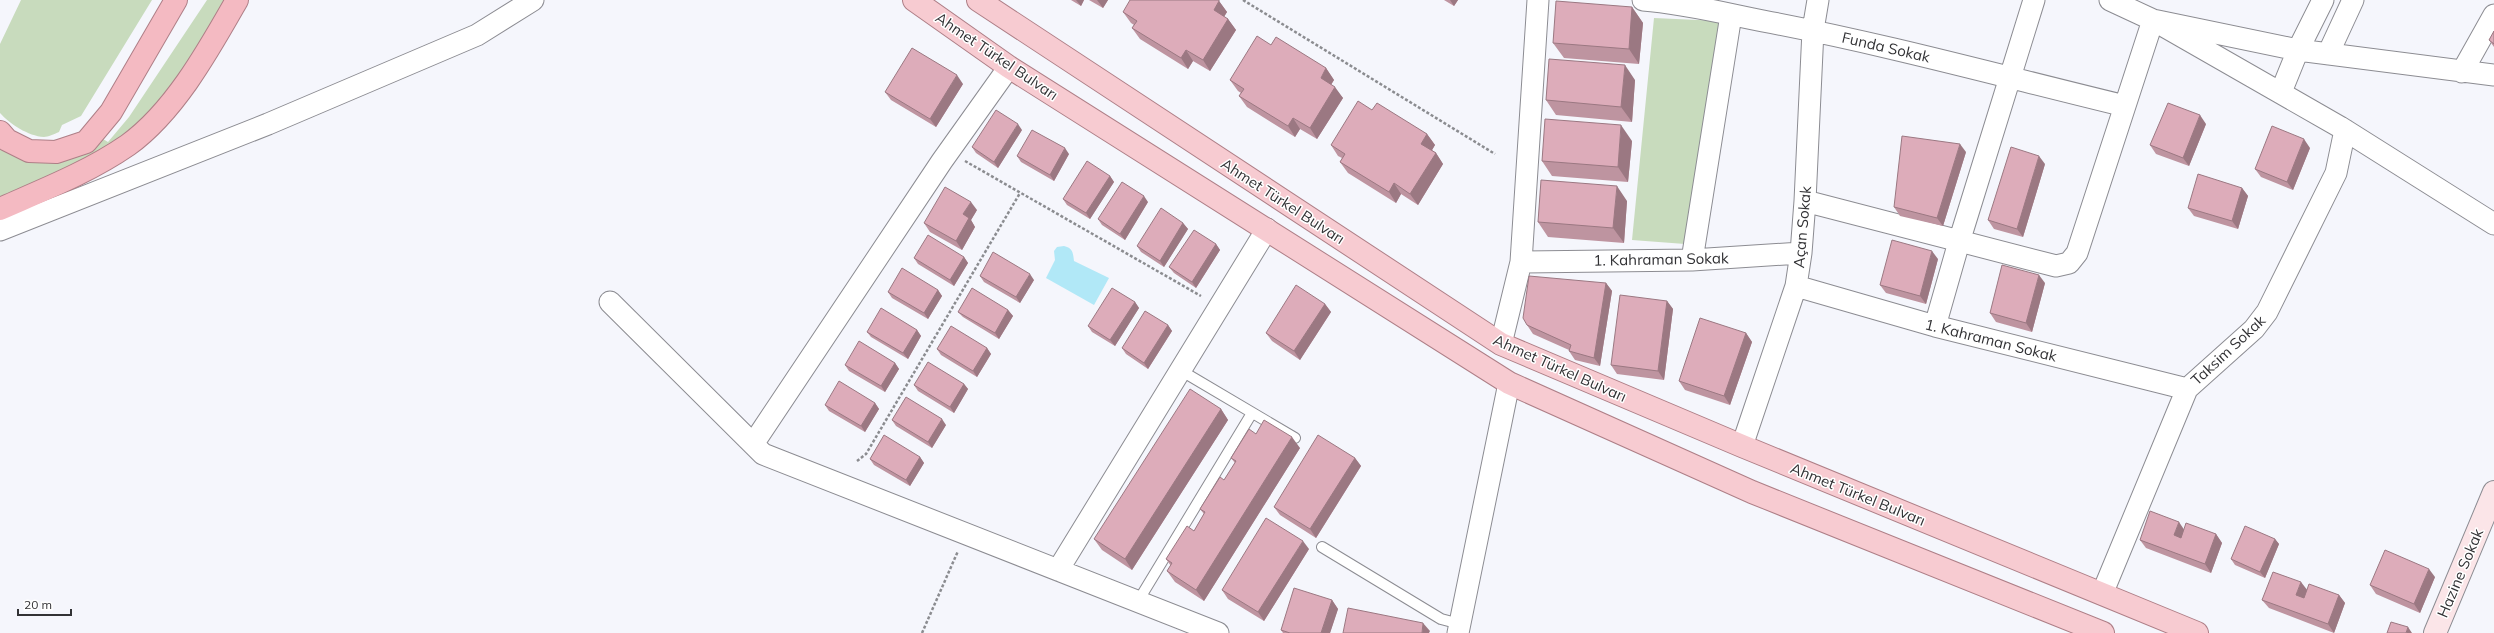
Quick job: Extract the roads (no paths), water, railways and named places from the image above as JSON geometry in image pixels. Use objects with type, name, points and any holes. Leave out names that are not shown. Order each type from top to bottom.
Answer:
[{"type":"highway","points":[[0,132],[7,140],[29,151],[56,152],[86,142],[111,112],[176,0]]},
{"type":"highway","points":[[0,209],[84,172],[128,144],[162,112],[202,60],[237,0]]},
{"type":"main road","name":"Ahmet Türkel Bulvarı","points":[[914,0],[1009,67],[1267,229],[1346,282],[1509,383],[1752,492],[2103,633]]},
{"type":"main road","name":"Ahmet Türkel Bulvarı","points":[[978,0],[1501,344],[1742,446],[2197,633]]},
{"type":"main road","name":"Hazine Sokak","points":[[2435,633],[2494,492]]},
{"type":"street","points":[[0,230],[268,124],[477,35],[533,0]]},
{"type":"street","points":[[1501,344],[1521,262],[1538,0]]},
{"type":"street","name":"Funda Sokak","points":[[1643,0],[1650,0],[1813,30],[1978,68],[2010,78],[2125,106]]},
{"type":"street","name":"Açan Sokak","points":[[1742,446],[1796,286],[1801,254],[1805,201],[1813,30],[1818,0]]},
{"type":"street","points":[[1936,326],[1958,242],[2034,0]]},
{"type":"street","points":[[2110,0],[2153,20],[2280,92],[2345,130],[2494,224]]},
{"type":"street","points":[[2280,92],[2298,50],[2323,0]]},
{"type":"street","points":[[2328,54],[2353,0]]},
{"type":"street","points":[[1692,260],[1731,15]]},
{"type":"street","points":[[2462,72],[2494,15]]},
{"type":"street","points":[[2153,20],[2298,50],[2494,75]]},
{"type":"street","points":[[1805,201],[1958,242],[2056,266],[2069,263],[2077,253],[2153,20]]},
{"type":"street","points":[[753,444],[942,160],[1009,67]]},
{"type":"street","name":"Taksim Sokak","points":[[2102,594],[2187,389],[2254,329],[2268,312],[2336,173],[2345,130]]},
{"type":"street","points":[[1058,570],[1267,229]]},
{"type":"street","name":"1. Kahraman Sokak","points":[[1521,262],[1692,260],[1801,254]]},
{"type":"street","name":"1. Kahraman Sokak","points":[[1796,286],[1936,326],[2187,389]]},
{"type":"street","points":[[610,302],[763,454],[1218,633]]},
{"type":"street","points":[[1459,628],[1509,383]]},
{"type":"lane","points":[[1180,370],[1295,438]]},
{"type":"lane","points":[[1143,593],[1252,413]]},
{"type":"lane","points":[[1322,547],[1441,619],[1459,628]]},
{"type":"water","points":[[1064,246],[1073,253],[1074,261],[1109,278],[1094,305],[1046,278],[1055,260],[1054,251],[1057,247]]}]
